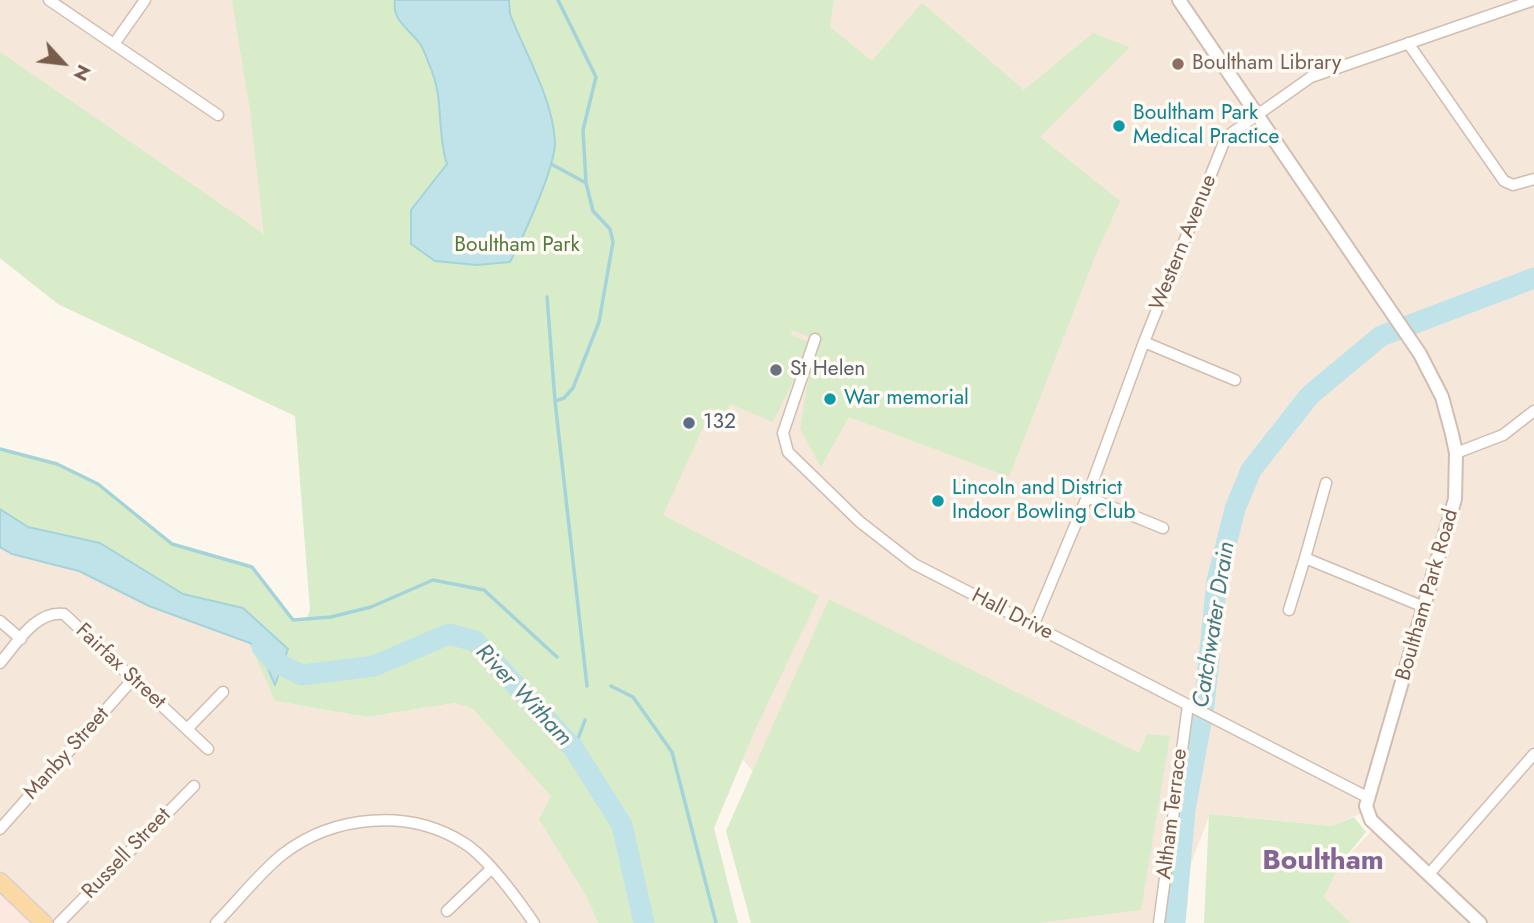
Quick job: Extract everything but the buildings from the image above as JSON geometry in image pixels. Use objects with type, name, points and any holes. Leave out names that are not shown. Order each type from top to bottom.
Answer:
[{"type":"main road","points":[[0,881],[44,923]]},
{"type":"street","points":[[49,0],[218,115]]},
{"type":"street","points":[[114,44],[145,0]]},
{"type":"street","name":"Boultham Park Road","points":[[1179,0],[1407,335],[1441,397],[1456,453],[1455,499],[1407,672],[1367,797]]},
{"type":"street","name":"Western Avenue","points":[[1033,626],[1087,497],[1144,342],[1226,137],[1311,77],[1534,0]]},
{"type":"street","points":[[1408,43],[1504,181],[1513,185],[1534,179]]},
{"type":"street","name":"Hall Drive","points":[[815,339],[783,433],[788,452],[887,545],[914,564],[1367,797]]},
{"type":"street","points":[[1144,342],[1235,380]]},
{"type":"street","points":[[1456,453],[1503,435],[1534,411]]},
{"type":"street","points":[[1289,610],[1326,482]]},
{"type":"street","points":[[1087,497],[1163,528]]},
{"type":"street","points":[[1305,558],[1424,607]]},
{"type":"street","name":"Fairfax Street","points":[[0,663],[40,619],[50,612],[64,614],[208,749]]},
{"type":"street","points":[[0,621],[21,639]]},
{"type":"street","name":"Manby Street","points":[[0,828],[133,679]]},
{"type":"street","points":[[187,729],[223,692]]},
{"type":"street","name":"Altham Terrace","points":[[1159,923],[1192,707]]},
{"type":"street","points":[[1429,874],[1534,754]]},
{"type":"street","name":"Russell Street","points":[[59,923],[194,786]]},
{"type":"street","points":[[1367,797],[1366,806],[1371,820],[1480,923]]},
{"type":"street","points":[[216,923],[283,854],[318,833],[348,822],[377,819],[421,825],[465,843],[515,895],[534,923]]},
{"type":"street","points":[[447,911],[491,869]]},
{"type":"shaded area","points":[[0,0],[1534,0],[1534,923],[1351,923],[1324,897],[1341,863],[1378,824],[1369,810],[1332,826],[1210,814],[1168,923],[881,923],[662,664],[295,416],[58,304],[0,258]]},
{"type":"shaded area","points":[[0,529],[237,617],[275,701],[367,717],[455,703],[473,709],[552,796],[598,923],[44,923],[0,881]]},
{"type":"shaded area","points":[[0,893],[32,923],[0,923]]},
{"type":"green space","name":"Boultham Park","points":[[232,0],[834,0],[830,27],[872,61],[922,3],[1024,90],[1093,33],[1130,47],[1040,137],[1120,201],[1096,254],[1009,477],[849,417],[821,467],[800,429],[815,339],[792,330],[791,335],[812,343],[773,422],[730,404],[726,412],[712,408],[663,515],[819,596],[755,730],[714,828],[738,923],[598,923],[587,897],[539,819],[551,796],[473,709],[455,703],[367,717],[275,701],[237,617],[0,529],[0,449],[57,464],[98,484],[172,544],[252,567],[293,620],[307,618],[310,610],[295,416],[58,304],[0,258],[0,52],[264,234],[250,111]]},
{"type":"green space","points":[[829,599],[1139,753],[1147,734],[1170,736],[1141,910],[1039,923],[751,923],[726,831]]},
{"type":"green space","points":[[1209,814],[1332,826],[1354,817],[1366,832],[1341,863],[1324,897],[1351,923],[1204,923]]},
{"type":"water","points":[[395,0],[509,0],[510,14],[549,108],[555,141],[545,184],[510,262],[477,265],[435,261],[411,244],[411,210],[447,164],[434,77],[421,45],[398,18]]},
{"type":"water","points":[[0,509],[28,527],[100,543],[183,594],[243,608],[288,649],[275,685],[258,646],[149,606],[79,571],[12,554],[0,547]]},
{"type":"waterway","points":[[558,0],[596,77],[583,130],[586,183]]},
{"type":"waterway","points":[[553,165],[586,183],[593,211],[610,229],[613,242],[599,322],[573,388],[564,398],[555,401]]},
{"type":"waterway","name":"Catchwater Drain","points":[[1175,923],[1185,810],[1204,706],[1217,581],[1235,509],[1251,470],[1310,395],[1381,336],[1534,278]]},
{"type":"waterway","points":[[547,297],[555,401],[587,686]]},
{"type":"waterway","points":[[0,449],[57,464],[98,484],[172,544],[252,567],[293,620],[331,617],[371,607],[433,580],[484,590],[557,657]]},
{"type":"waterway","name":"River Witham","points":[[262,647],[275,662],[302,675],[374,666],[449,634],[475,641],[574,749],[622,825],[644,923]]},
{"type":"waterway","points":[[611,686],[633,697],[672,752],[716,923]]},
{"type":"waterway","points":[[574,749],[585,720]]},
{"type":"place","name":"Boultham Library","points":[[1178,64]]},
{"type":"place","name":"Boultham Park Medical Practice","points":[[1119,126]]},
{"type":"place","name":"St Helen","points":[[776,370]]},
{"type":"place","name":"War memorial","points":[[830,399]]},
{"type":"place","name":"132","points":[[689,423]]},
{"type":"place","name":"Lincoln and District Indoor Bowling Club","points":[[938,501]]},
{"type":"district","name":"Boultham","points":[[1323,862]]}]
